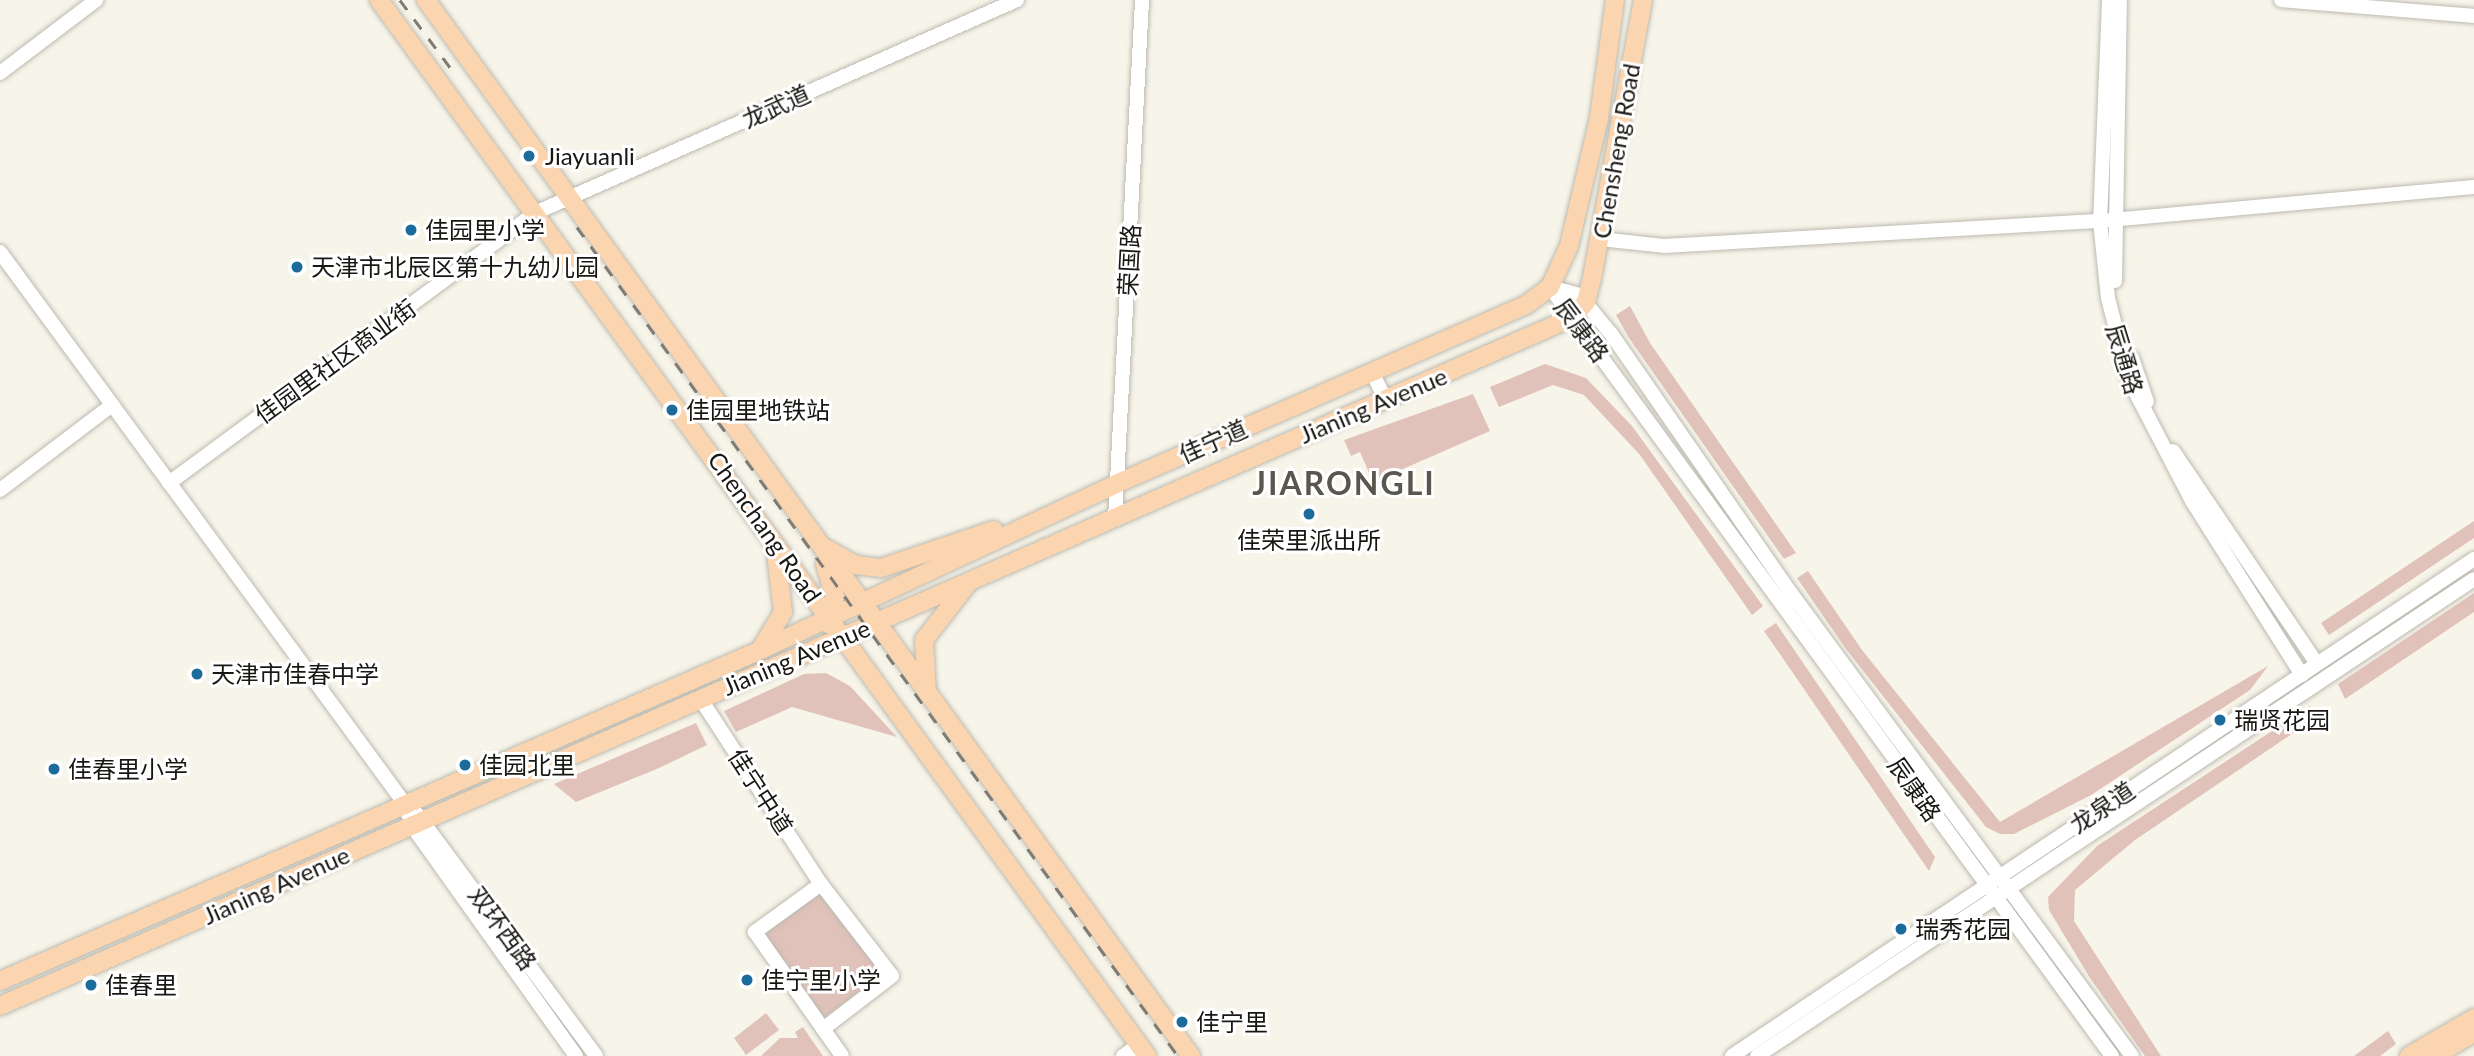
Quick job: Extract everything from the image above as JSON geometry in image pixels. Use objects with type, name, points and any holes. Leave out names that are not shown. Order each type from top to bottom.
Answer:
[{"type":"main road","name":"Chenchang Road","points":[[379,0],[1143,1050]]},
{"type":"main road","name":"Chenchang Road","points":[[426,0],[571,195],[813,538],[1191,1056]]},
{"type":"main road","name":"Chensheng Road","points":[[1550,287],[1583,198],[1615,0]]},
{"type":"main road","name":"Chensheng Road","points":[[1586,302],[1643,0]]},
{"type":"main road","name":"佳宁道","points":[[862,604],[1116,484],[1525,305],[1550,287]]},
{"type":"main road","name":"Jianing Avenue","points":[[0,1006],[1573,317],[1586,302]]},
{"type":"main road","points":[[813,538],[856,565],[881,568],[1063,509]]},
{"type":"main road","points":[[754,653],[783,612],[783,577],[771,538]]},
{"type":"main road","points":[[776,665],[813,641],[830,619],[834,589],[813,538]]},
{"type":"main road","points":[[928,696],[922,655],[927,631],[970,582]]},
{"type":"main road","name":"Jianing Avenue","points":[[0,981],[862,604]]},
{"type":"main road","points":[[0,1020],[29,992]]},
{"type":"main road","points":[[2409,1056],[2474,1018]]},
{"type":"main road","points":[[2434,1056],[2474,1033]]},
{"type":"street","points":[[0,73],[96,0]]},
{"type":"street","name":"龙武道","points":[[535,213],[1017,0]]},
{"type":"street","name":"荣国路","points":[[1115,519],[1142,0]]},
{"type":"street","name":"辰通路","points":[[2109,0],[2106,220],[2108,298],[2135,397],[2192,501],[2302,675]]},
{"type":"street","name":"辰通路","points":[[2120,0],[2106,220],[2121,315],[2153,415],[2317,664]]},
{"type":"street","points":[[2281,0],[2474,16]]},
{"type":"street","points":[[2389,0],[2474,8]]},
{"type":"street","points":[[1600,239],[1664,246],[2106,220],[2474,187]]},
{"type":"street","name":"佳园里社区商业街","points":[[169,483],[535,213]]},
{"type":"street","points":[[0,251],[405,804],[576,1056]]},
{"type":"street","name":"辰康路","points":[[1550,287],[1586,302],[1998,876],[2133,1056]]},
{"type":"street","name":"辰康路","points":[[1550,287],[1984,886],[2112,1056]]},
{"type":"street","points":[[1372,372],[1385,399]]},
{"type":"street","points":[[0,490],[112,405]]},
{"type":"street","name":"龙泉道","points":[[1732,1056],[2474,559]]},
{"type":"street","name":"龙泉道","points":[[1757,1056],[2474,579]]},
{"type":"street","name":"佳宁中道","points":[[700,698],[821,884],[892,976],[823,1029]]},
{"type":"street","name":"双环西路","points":[[418,823],[596,1056]]},
{"type":"street","points":[[821,884],[755,932],[842,1056]]},
{"type":"street","points":[[1123,1056],[1143,1050]]},
{"type":"shaded area","points":[[1630,306],[1650,343],[1796,553],[1784,559],[1629,338],[1616,315]]},
{"type":"shaded area","points":[[1545,364],[1586,378],[1632,426],[1763,606],[1752,615],[1640,455],[1584,395],[1553,385],[1499,407],[1490,387]]},
{"type":"shaded area","points":[[1473,394],[1490,431],[1373,482],[1360,452],[1351,456],[1344,440]]},
{"type":"shaded area","points":[[2474,521],[2474,538],[2329,635],[2321,623]]},
{"type":"shaded area","points":[[1808,571],[1862,650],[2000,822],[2268,666],[2250,690],[2091,795],[2014,834],[2000,834],[1986,827],[1846,649],[1797,578]]},
{"type":"shaded area","points":[[2474,593],[2474,612],[2345,699],[2338,684]]},
{"type":"shaded area","points":[[1776,623],[1935,857],[1929,871],[1764,631]]},
{"type":"shaded area","points":[[826,673],[850,686],[897,737],[792,707],[736,732],[724,711],[804,674]]},
{"type":"shaded area","points":[[2310,706],[2317,717],[2135,840],[2075,890],[2074,921],[2161,1056],[2145,1056],[2090,978],[2049,910],[2048,897],[2097,846]]},
{"type":"shaded area","points":[[696,723],[707,745],[659,768],[576,802],[554,784]]},
{"type":"shaded area","points":[[821,893],[883,974],[823,1019],[763,934]]},
{"type":"shaded area","points":[[766,1013],[779,1030],[746,1055],[734,1038]]},
{"type":"shaded area","points":[[803,1027],[823,1056],[761,1056],[780,1038],[798,1038],[795,1032]]},
{"type":"shaded area","points":[[2388,1031],[2396,1044],[2380,1056],[2354,1056]]},
{"type":"railway","points":[[400,0],[453,71]]},
{"type":"railway","points":[[577,227],[1178,1056]]},
{"type":"place","name":"Jiayuanli","points":[[529,156]]},
{"type":"place","name":"佳园里小学","points":[[411,230]]},
{"type":"place","name":"天津市北辰区第十九幼儿园","points":[[297,267]]},
{"type":"place","name":"佳园里地铁站","points":[[672,410]]},
{"type":"place","name":"佳荣里派出所","points":[[1309,514]]},
{"type":"place","name":"天津市佳春中学","points":[[197,674]]},
{"type":"place","name":"瑞贤花园","points":[[2220,720]]},
{"type":"place","name":"佳园北里","points":[[465,765]]},
{"type":"place","name":"佳春里小学","points":[[54,769]]},
{"type":"place","name":"瑞秀花园","points":[[1901,929]]},
{"type":"place","name":"佳宁里小学","points":[[747,980]]},
{"type":"place","name":"佳春里","points":[[91,985]]},
{"type":"place","name":"佳宁里","points":[[1182,1022]]},
{"type":"district","name":"JIARONGLI","points":[[1344,483]]}]
